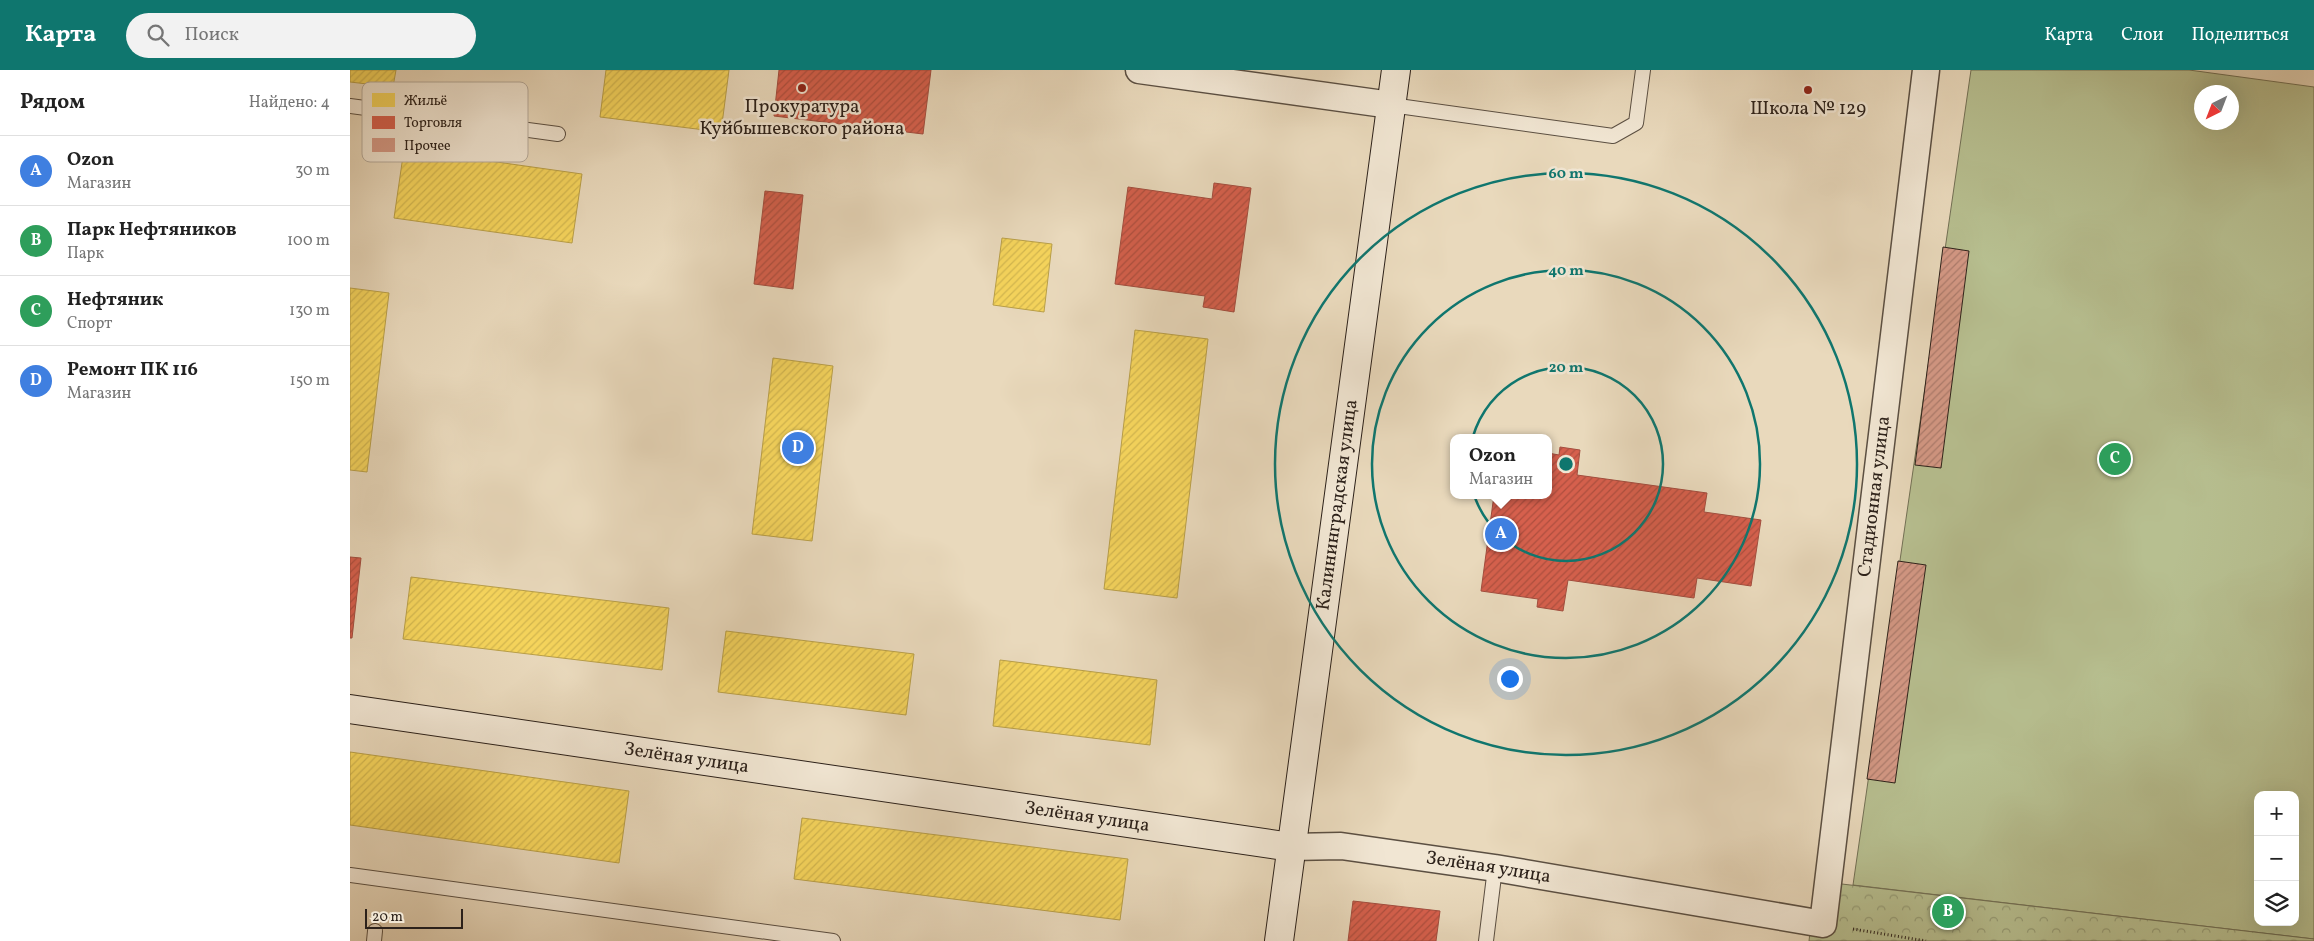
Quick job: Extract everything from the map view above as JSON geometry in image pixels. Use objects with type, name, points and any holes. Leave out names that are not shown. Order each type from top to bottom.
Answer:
[{"type":"street","points":[[1139,70],[1391,105]]},
{"type":"street","name":"Калининградская улица","points":[[1279,941],[1396,70]]},
{"type":"street","name":"Стадионная улица","points":[[1821,932],[1926,70]]},
{"type":"street","name":"Зелёная улица","points":[[350,709],[1291,847],[1341,846],[1496,868],[1821,932]]},
{"type":"lane","points":[[1391,105],[1612,136],[1636,123],[1643,70]]},
{"type":"lane","points":[[528,130],[558,134]]},
{"type":"lane","points":[[1486,941],[1496,868]]},
{"type":"lane","points":[[350,874],[833,941]]},
{"type":"path","points":[[1821,932],[1926,941]]},
{"type":"green space","points":[[1971,70],[2189,70],[2314,87],[2314,939],[1853,885]]},
{"type":"green space","points":[[1816,881],[2314,939],[2314,941],[1809,941]]},
{"type":"building: Жильё","points":[[350,70],[396,70],[394,82],[350,82]]},
{"type":"building: Жильё","points":[[606,70],[729,70],[721,132],[600,117]]},
{"type":"building: Жильё","points":[[402,162],[497,162],[582,174],[572,243],[394,218]]},
{"type":"building: Жильё","points":[[1002,238],[1052,244],[1044,312],[993,305]]},
{"type":"building: Жильё","points":[[350,288],[389,293],[367,472],[350,470]]},
{"type":"building: Жильё","points":[[1135,330],[1208,339],[1177,598],[1104,589]]},
{"type":"building: Жильё","points":[[773,358],[833,366],[812,541],[752,534]]},
{"type":"building: Жильё","points":[[411,577],[669,608],[662,670],[403,639]]},
{"type":"building: Жильё","points":[[726,631],[914,654],[906,715],[718,692]]},
{"type":"building: Жильё","points":[[1000,660],[1157,680],[1150,745],[993,726]]},
{"type":"building: Жильё","points":[[350,752],[629,791],[619,863],[350,825]]},
{"type":"building: Жильё","points":[[802,818],[1128,859],[1120,920],[794,879]]},
{"type":"building: Торговля","points":[[779,70],[931,70],[923,134],[774,116]]},
{"type":"building: Торговля","points":[[1214,183],[1251,188],[1234,312],[1203,307],[1205,296],[1115,284],[1128,187],[1212,199]]},
{"type":"building: Торговля","points":[[765,191],[803,195],[793,289],[754,284]]},
{"type":"building: Торговля","points":[[1560,447],[1580,450],[1577,475],[1707,493],[1704,512],[1761,520],[1751,586],[1697,578],[1694,598],[1568,580],[1563,611],[1537,607],[1538,599],[1481,591],[1493,499],[1552,499],[1552,454],[1559,455]]},
{"type":"building: Торговля","points":[[350,557],[361,558],[352,638],[350,638]]},
{"type":"building: Торговля","points":[[1353,901],[1440,911],[1436,941],[1348,941]]},
{"type":"building: Прочее","points":[[1943,247],[1969,251],[1941,468],[1915,465]]},
{"type":"building: Прочее","points":[[1898,561],[1926,565],[1895,783],[1867,779]]},
{"type":"place","name":"Прокуратура Куйбышевского района","points":[[802,88]]},
{"type":"place","name":"Школа № 129","points":[[1808,90]]},
{"type":"place","name":"Ремонт ПК 116","points":[[798,448]]},
{"type":"place","name":"Нефтяник","points":[[2115,459]]},
{"type":"place","name":"Ozon","points":[[1501,534]]},
{"type":"place","name":"Парк Нефтяников","points":[[1948,912]]}]
